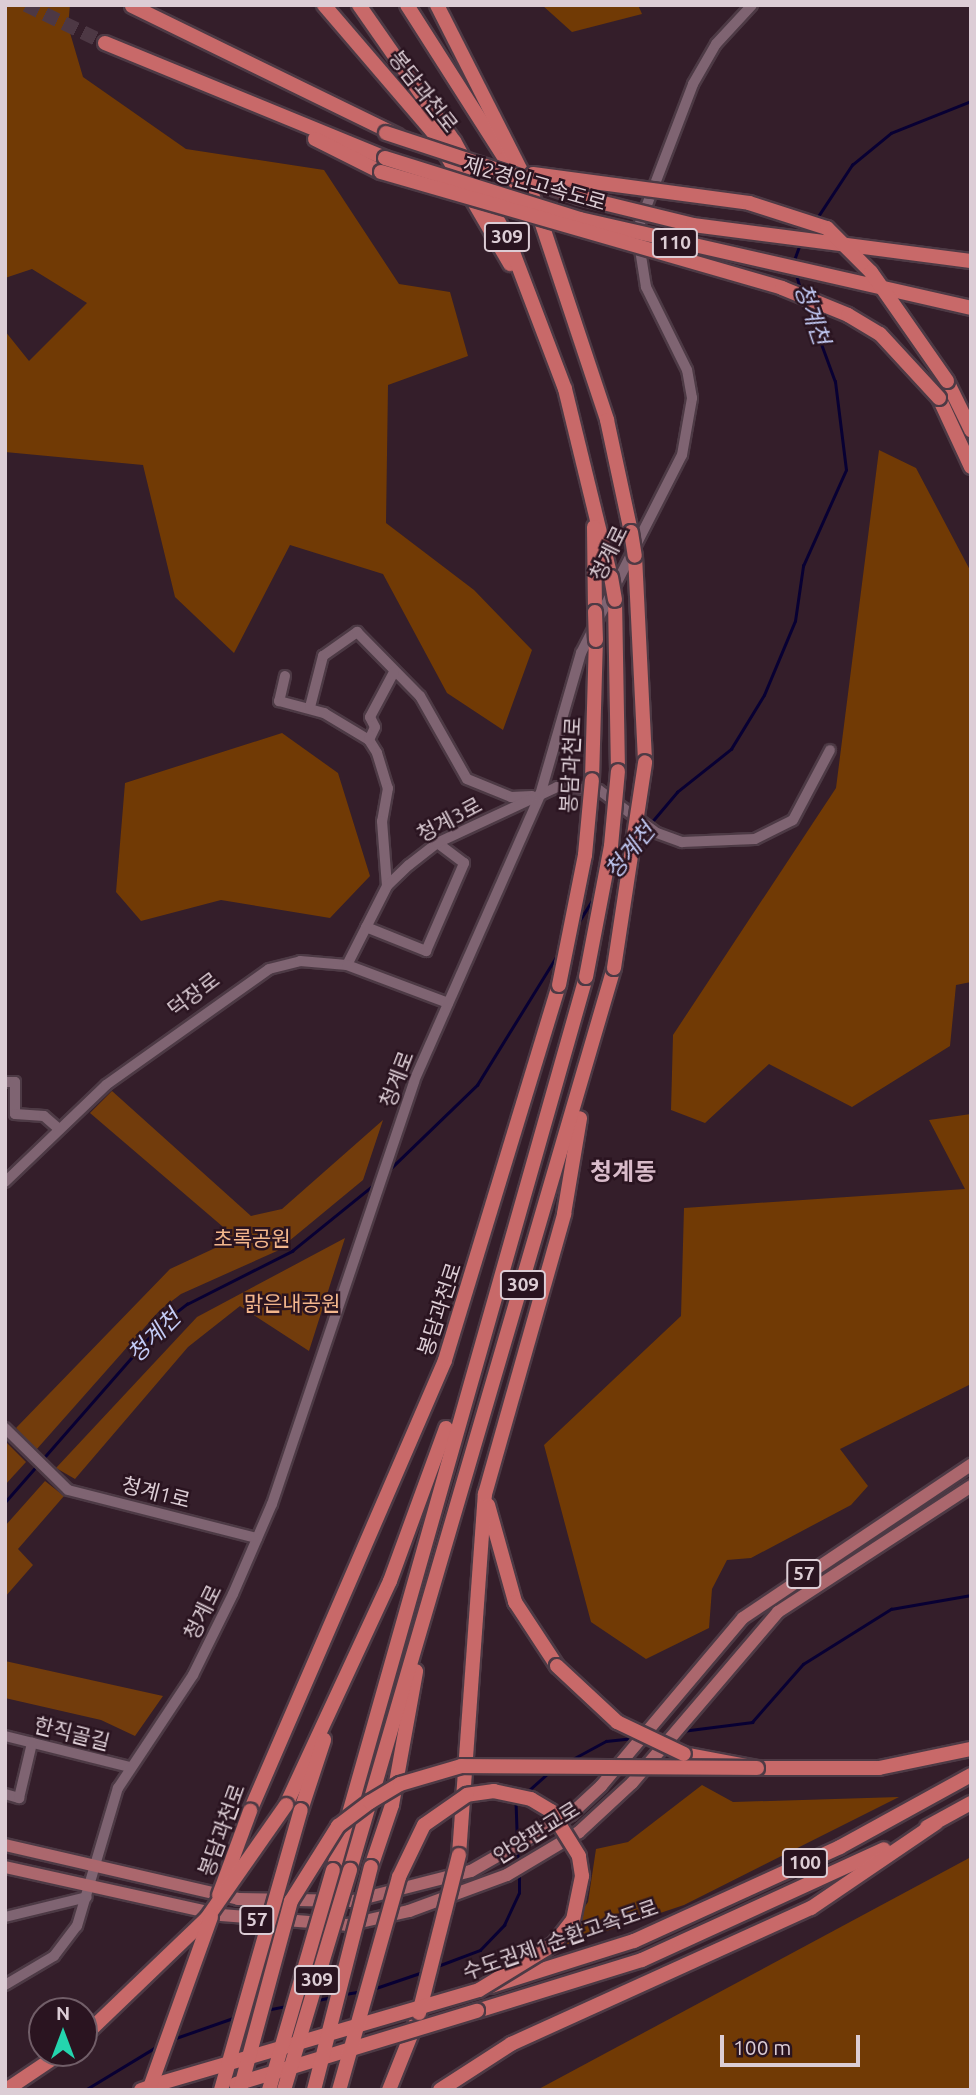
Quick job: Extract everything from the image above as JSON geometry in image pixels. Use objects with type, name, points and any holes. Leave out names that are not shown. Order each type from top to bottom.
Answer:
[{"type":"highway","name":"봉담과천로","points":[[324,5],[433,132],[521,283]]},
{"type":"highway","name":"봉담과천로","points":[[269,2090],[333,1870],[472,1361],[586,977],[611,846],[618,771],[615,600],[593,498],[565,389],[521,283],[508,239],[454,141],[359,5]]},
{"type":"highway","name":"봉담과천로","points":[[407,5],[505,159],[555,265]]},
{"type":"highway","name":"봉담과천로","points":[[285,2090],[585,1077],[614,968],[645,762],[635,556],[607,420],[530,188],[437,5]]},
{"type":"highway","name":"제2경인고속도로","points":[[132,6],[333,110],[386,133],[579,197],[694,225],[971,261]]},
{"type":"highway","name":"제2경인고속도로","points":[[105,43],[383,165],[580,219],[971,308]]},
{"type":"highway","points":[[386,133],[539,176],[749,203],[827,228],[871,272],[947,382],[971,430]]},
{"type":"highway","points":[[383,165],[782,288],[837,311],[880,334],[939,398],[971,467]]},
{"type":"highway","name":"봉담과천로","points":[[149,2090],[250,1811],[445,1360],[559,985],[596,785],[593,498]]},
{"type":"highway","name":"봉담과천로","points":[[389,2090],[419,2015],[459,1855],[485,1494],[564,1214],[585,1077]]},
{"type":"highway","points":[[219,2090],[301,1810],[335,1705],[472,1361]]},
{"type":"highway","points":[[485,1494],[515,1602],[557,1665],[588,1699],[649,1740],[684,1754],[757,1768]]},
{"type":"highway","points":[[314,2090],[371,1867],[392,1805],[429,1601]]},
{"type":"highway","points":[[98,2023],[207,1918],[286,1805],[335,1705]]},
{"type":"highway","points":[[240,2090],[291,1901],[338,1826],[400,1784],[461,1766],[878,1768],[971,1748]]},
{"type":"highway","name":"수도권제1순환고속도로","points":[[141,2090],[634,1941],[840,1847],[971,1775]]},
{"type":"highway","points":[[339,2090],[399,1877],[424,1825],[467,1795],[517,1794],[551,1811],[565,1829],[579,1856],[579,1899],[573,1920],[554,1944],[479,1990]]},
{"type":"highway","name":"수도권제1순환고속도로","points":[[219,2090],[642,1960],[936,1823],[971,1803]]},
{"type":"highway","points":[[440,2090],[511,2043],[811,1908],[936,1823]]},
{"type":"highway","points":[[6,2090],[40,2067]]},
{"type":"main road","name":"안양판교로","points":[[5,1845],[94,1868],[238,1899],[353,1901],[418,1890],[503,1855],[571,1814],[638,1746],[743,1618],[971,1465]]},
{"type":"main road","name":"안양판교로","points":[[5,1867],[88,1892],[220,1915],[347,1925],[409,1911],[507,1875],[544,1855],[610,1804],[662,1749],[685,1718],[778,1612],[971,1486]]},
{"type":"street","name":"청계로","points":[[5,1985],[54,1956],[78,1927],[94,1868],[129,1767],[192,1675],[257,1538],[397,1130],[448,1003],[540,795],[581,653],[647,515],[671,480],[690,425],[687,370],[640,271],[637,232],[693,84],[716,44],[752,5]]},
{"type":"street","points":[[310,707],[323,656],[344,637],[357,632],[420,696],[467,779],[511,797],[540,795],[557,787],[596,785],[657,834],[682,842],[772,835],[793,820],[830,750]]},
{"type":"street","points":[[369,740],[375,727],[370,717],[394,672]]},
{"type":"street","points":[[285,676],[279,701],[310,707],[369,740],[388,788],[382,821],[387,886]]},
{"type":"street","name":"청계3로","points":[[347,965],[387,886],[438,843],[540,795]]},
{"type":"street","points":[[366,927],[426,951],[464,863],[438,843]]},
{"type":"street","name":"덕장로","points":[[5,1182],[59,1129],[242,982],[300,961],[347,965],[448,1003]]},
{"type":"street","points":[[5,1082],[15,1082],[15,1114],[44,1116],[59,1129]]},
{"type":"street","name":"청계1로","points":[[5,1427],[68,1490],[257,1538]]},
{"type":"street","name":"한직골길","points":[[5,1736],[129,1767]]},
{"type":"street","points":[[5,1794],[19,1798],[32,1743]]},
{"type":"street","points":[[5,1917],[88,1892]]},
{"type":"green space","name":"초록공원","points":[[112,1091],[251,1216],[282,1209],[383,1120],[363,1180],[277,1251],[181,1294],[160,1310],[36,1450],[16,1428],[170,1269],[228,1242],[222,1226],[90,1113]]},
{"type":"green space","name":"맑은내공원","points":[[345,1238],[309,1351],[240,1306],[188,1347],[75,1479],[56,1468],[197,1317]]},
{"type":"green space","points":[[5,1441],[26,1462],[5,1485]]},
{"type":"green space","points":[[45,1481],[64,1496],[18,1549],[33,1565],[5,1597],[5,1526]]},
{"type":"green space","points":[[5,1661],[163,1696],[135,1736],[101,1720],[5,1698]]},
{"type":"shaded area","points":[[5,5],[70,5],[68,26],[83,77],[186,149],[324,170],[399,284],[450,292],[468,356],[388,385],[386,523],[474,590],[532,650],[503,730],[447,693],[383,574],[290,545],[234,653],[175,597],[143,465],[5,452],[5,331],[29,361],[87,303],[32,269],[5,278]]},
{"type":"shaded area","points":[[542,5],[638,5],[642,14],[572,32]]},
{"type":"shaded area","points":[[879,450],[916,468],[971,572],[971,982],[956,985],[950,1046],[852,1107],[769,1064],[705,1123],[671,1110],[673,1035],[836,788]]},
{"type":"shaded area","points":[[282,733],[338,773],[370,876],[330,918],[221,900],[141,921],[116,892],[125,783]]},
{"type":"shaded area","points":[[971,1114],[971,1384],[840,1449],[868,1486],[851,1505],[751,1558],[727,1560],[712,1589],[709,1628],[646,1659],[591,1622],[544,1445],[681,1316],[684,1208],[965,1189],[929,1120]]},
{"type":"shaded area","points":[[702,1785],[733,1802],[899,1797],[684,1905],[556,1948],[588,1902],[596,1849],[628,1842]]},
{"type":"shaded area","points":[[971,1857],[971,2090],[537,2090]]},
{"type":"waterway","name":"청계천","points":[[817,218],[852,165],[891,133],[971,101]]},
{"type":"waterway","name":"청계천","points":[[793,263],[800,244]]},
{"type":"waterway","name":"청계천","points":[[796,273],[801,290]]},
{"type":"waterway","name":"청계천","points":[[650,824],[677,792],[731,749],[764,695],[795,621],[803,566],[846,470],[835,382],[807,306]]},
{"type":"waterway","name":"청계천","points":[[612,874],[625,857]]},
{"type":"waterway","name":"청계천","points":[[578,923],[595,896]]},
{"type":"waterway","name":"청계천","points":[[388,1171],[477,1085],[559,952]]},
{"type":"waterway","name":"청계천","points":[[5,1502],[161,1324],[187,1304],[292,1251],[376,1183]]},
{"type":"waterway","points":[[682,1731],[752,1722],[803,1664],[891,1609],[971,1595]]},
{"type":"waterway","points":[[569,1761],[606,1741],[634,1738]]},
{"type":"waterway","points":[[527,1792],[548,1773]]},
{"type":"waterway","points":[[516,1801],[517,1839]]},
{"type":"waterway","points":[[518,1850],[518,1864]]},
{"type":"waterway","points":[[435,1967],[480,1950],[504,1925],[519,1893],[519,1874]]},
{"type":"waterway","points":[[373,1989],[423,1972]]},
{"type":"waterway","points":[[345,1994],[363,1991]]},
{"type":"waterway","points":[[318,2000],[332,1997]]},
{"type":"waterway","points":[[266,2010],[287,2006]]},
{"type":"waterway","points":[[173,2039],[236,2017]]},
{"type":"waterway","points":[[85,2090],[161,2044]]},
{"type":"tunnel","points":[[26,5],[105,43]]},
{"type":"district","name":"청계동","points":[[623,1172]]}]
